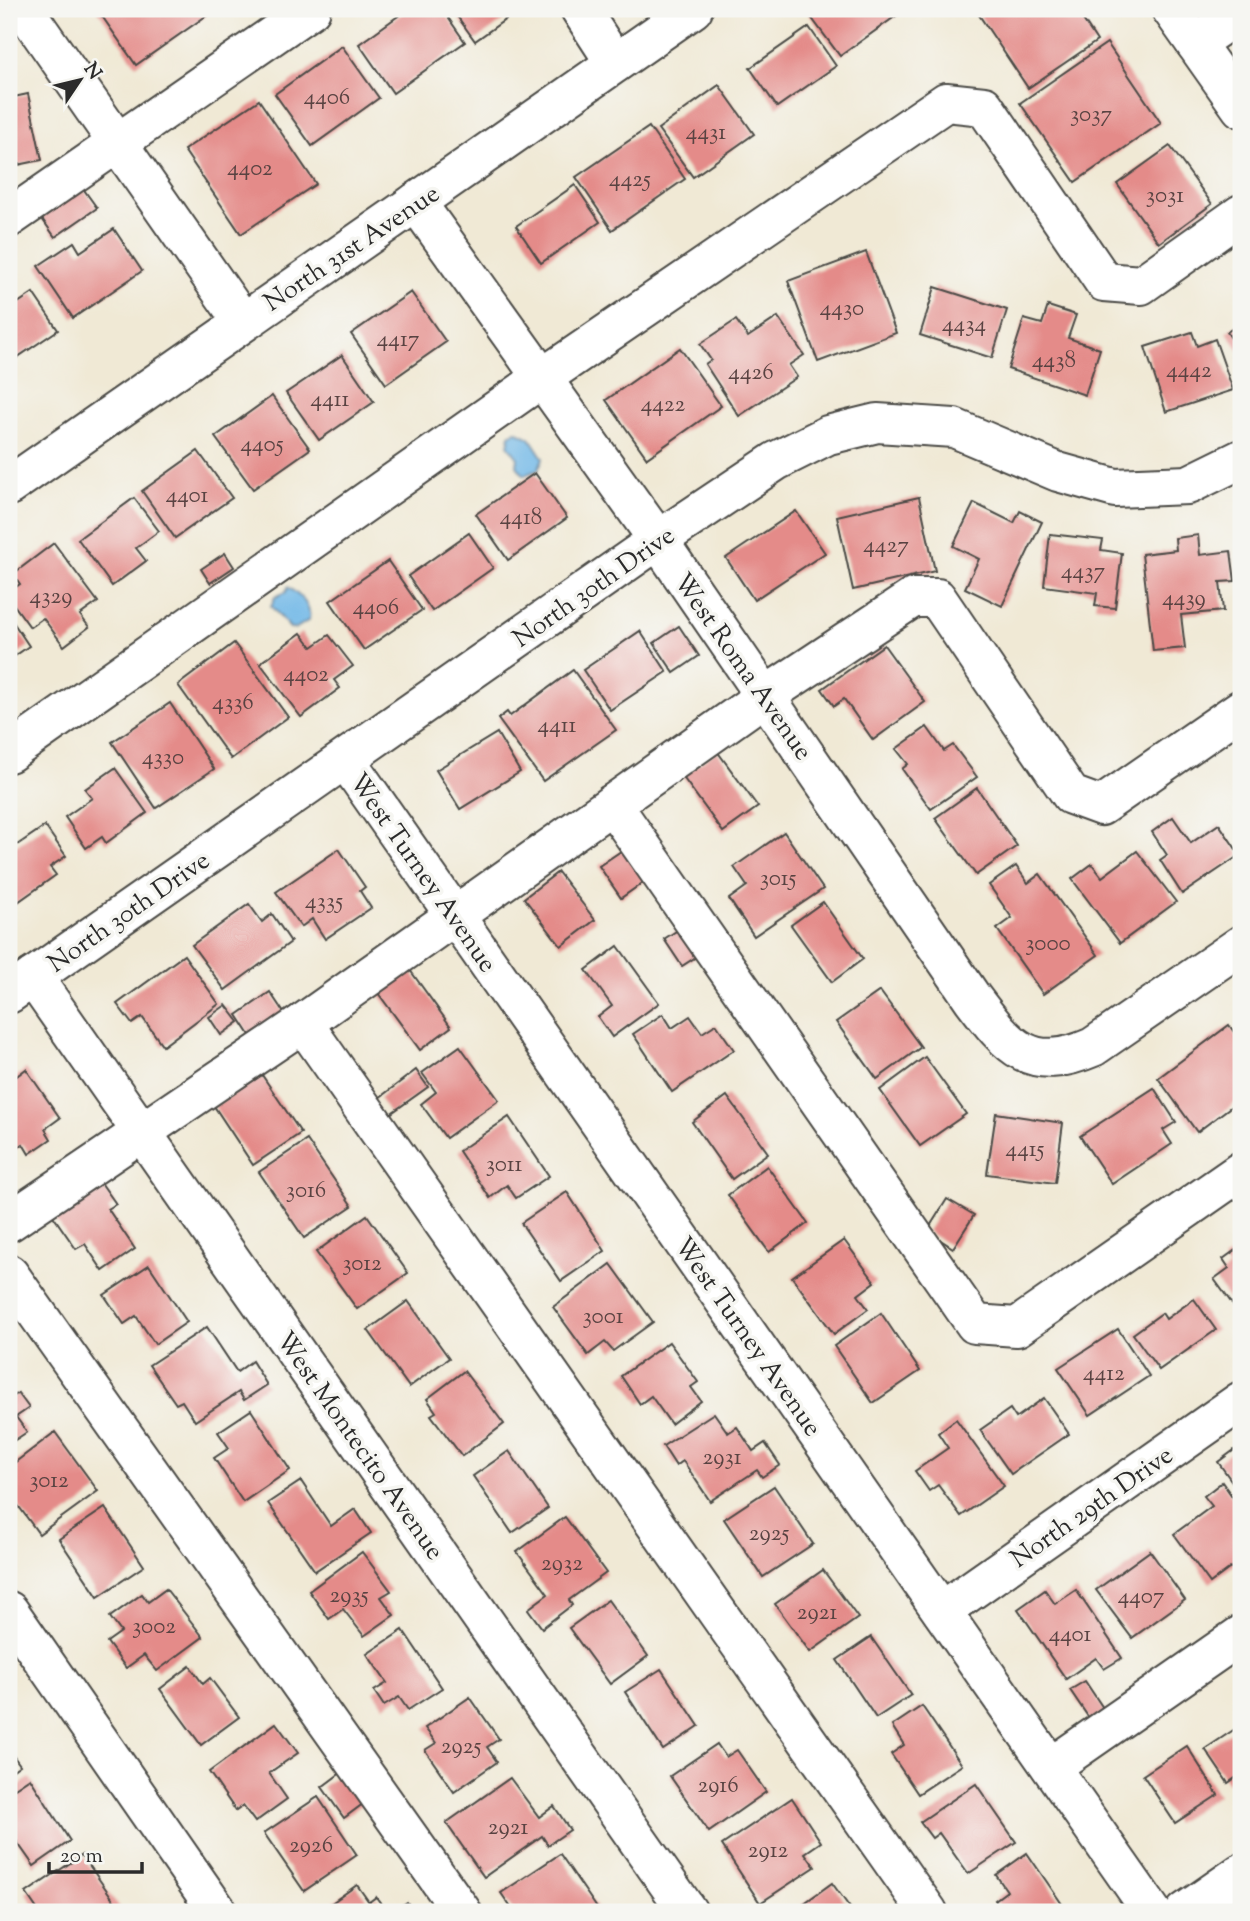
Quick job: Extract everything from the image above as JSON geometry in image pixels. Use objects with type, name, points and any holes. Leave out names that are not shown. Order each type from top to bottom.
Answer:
[{"type":"street","points":[[24,9],[242,321]]},
{"type":"street","points":[[9,218],[311,9]]},
{"type":"street","points":[[580,9],[615,63]]},
{"type":"street","name":"North 31st Avenue","points":[[9,486],[693,9]]},
{"type":"street","points":[[1171,9],[1241,108]]},
{"type":"street","points":[[1195,44],[1241,12]]},
{"type":"street","points":[[9,753],[542,378],[946,102],[984,106],[1104,282],[1141,285],[1241,214]]},
{"type":"street","name":"West Roma Avenue","points":[[416,202],[658,540],[996,1030],[1028,1057],[1071,1056],[1093,1046],[1241,945]]},
{"type":"street","name":"North 30th Drive","points":[[21,986],[658,540],[776,461],[828,435],[877,423],[954,428],[1058,472],[1115,488],[1188,485],[1241,459]]},
{"type":"street","points":[[9,1222],[141,1130],[303,1023],[765,696],[913,598],[937,598],[1072,794],[1101,806],[1241,709]]},
{"type":"street","name":"West Turney Avenue","points":[[346,760],[1152,1912]]},
{"type":"street","points":[[612,804],[975,1324],[1017,1327],[1241,1171]]},
{"type":"street","name":"West Montecito Avenue","points":[[21,986],[141,1130],[688,1912]]},
{"type":"street","points":[[303,1023],[928,1912]]},
{"type":"street","points":[[9,1274],[462,1912]]},
{"type":"street","name":"North 29th Drive","points":[[942,1611],[1241,1401]]},
{"type":"street","points":[[9,1611],[218,1912]]},
{"type":"street","points":[[1051,1767],[1241,1635]]},
{"type":"street","points":[[1185,1912],[1241,1873]]},
{"type":"water","points":[[516,431],[530,438],[543,458],[538,470],[524,475],[517,466],[518,458],[508,445],[510,435]]},
{"type":"water","points":[[288,587],[303,600],[309,614],[309,620],[295,629],[290,628],[271,606],[275,597],[286,592]]},
{"type":"building","points":[[97,9],[202,9],[206,16],[136,65]]},
{"type":"building","points":[[408,9],[442,9],[465,42],[393,93],[359,44]]},
{"type":"building","points":[[452,9],[520,9],[475,41]]},
{"type":"building","points":[[805,9],[897,9],[900,13],[840,56]]},
{"type":"building","points":[[982,9],[1076,9],[1097,41],[1028,88],[977,12]]},
{"type":"building","points":[[809,27],[836,66],[777,107],[750,68]]},
{"type":"building","points":[[1107,43],[1161,123],[1075,182],[1020,103]]},
{"type":"building","points":[[342,46],[379,98],[312,146],[275,94]]},
{"type":"building","points":[[719,85],[754,134],[693,177],[658,129]]},
{"type":"building","points":[[28,94],[42,160],[13,166],[9,151],[9,98]]},
{"type":"building","points":[[259,100],[316,184],[241,234],[184,150]]},
{"type":"building","points":[[649,127],[685,179],[612,230],[576,177]]},
{"type":"building","points":[[1170,146],[1212,204],[1159,243],[1117,184]]},
{"type":"building","points":[[575,185],[600,222],[541,263],[516,226]]},
{"type":"building","points":[[82,187],[97,208],[55,237],[40,216]]},
{"type":"building","points":[[114,229],[142,271],[73,318],[38,266],[74,242],[80,252]]},
{"type":"building","points":[[866,252],[896,333],[818,362],[788,281]]},
{"type":"building","points":[[935,287],[1007,310],[992,358],[920,335]]},
{"type":"building","points":[[411,292],[446,342],[386,384],[351,334]]},
{"type":"building","points":[[33,293],[58,330],[9,363],[9,309]]},
{"type":"building","points":[[1048,306],[1076,315],[1068,338],[1100,349],[1085,395],[1008,369],[1024,319],[1042,324]]},
{"type":"building","points":[[778,317],[804,355],[789,365],[797,377],[739,416],[705,364],[711,360],[700,344],[736,320],[748,337]]},
{"type":"building","points":[[1241,323],[1241,353],[1227,332]]},
{"type":"building","points":[[1192,332],[1197,346],[1215,339],[1233,390],[1166,412],[1145,347]]},
{"type":"building","points":[[680,348],[721,406],[647,458],[606,400]]},
{"type":"building","points":[[342,355],[374,402],[319,440],[286,393]]},
{"type":"building","points":[[272,396],[310,449],[253,489],[215,437]]},
{"type":"building","points":[[198,451],[232,498],[175,538],[142,491]]},
{"type":"building","points":[[535,473],[567,518],[508,560],[476,514]]},
{"type":"building","points":[[919,497],[935,571],[853,590],[837,516]]},
{"type":"building","points":[[134,498],[159,531],[136,548],[146,561],[112,586],[78,539]]},
{"type":"building","points":[[974,503],[1014,523],[1020,511],[1042,522],[1002,606],[965,588],[979,559],[953,546]]},
{"type":"building","points":[[796,511],[825,553],[754,600],[726,558]]},
{"type":"building","points":[[469,533],[493,568],[432,611],[408,576]]},
{"type":"building","points":[[1050,534],[1103,540],[1101,550],[1122,553],[1115,608],[1095,606],[1097,593],[1044,586]]},
{"type":"building","points":[[1198,535],[1200,555],[1231,551],[1235,581],[1220,582],[1223,611],[1181,615],[1185,648],[1153,651],[1142,554],[1176,550],[1175,538]]},
{"type":"building","points":[[54,543],[98,602],[80,615],[89,627],[64,646],[43,618],[30,627],[9,598],[9,592],[20,584],[13,574]]},
{"type":"building","points":[[225,553],[234,567],[210,583],[201,569]]},
{"type":"building","points":[[388,561],[422,610],[364,650],[330,601]]},
{"type":"building","points":[[9,616],[29,646],[9,660]]},
{"type":"building","points":[[679,626],[699,656],[674,673],[654,643]]},
{"type":"building","points":[[640,631],[667,672],[610,710],[583,670]]},
{"type":"building","points":[[301,633],[312,647],[329,635],[353,666],[334,680],[340,688],[301,717],[260,663]]},
{"type":"building","points":[[234,643],[288,717],[231,759],[178,685]]},
{"type":"building","points":[[884,645],[925,702],[873,740],[844,699],[834,706],[822,689]]},
{"type":"building","points":[[573,670],[616,730],[543,781],[498,719],[507,712],[510,716]]},
{"type":"building","points":[[170,703],[214,769],[156,808],[112,742]]},
{"type":"building","points":[[927,727],[944,751],[953,745],[977,777],[931,809],[902,769],[908,764],[896,749]]},
{"type":"building","points":[[497,733],[520,772],[460,809],[436,770]]},
{"type":"building","points":[[717,751],[758,807],[723,832],[682,776]]},
{"type":"building","points":[[115,768],[147,813],[106,843],[102,837],[86,848],[65,817],[92,798],[85,789]]},
{"type":"building","points":[[977,788],[1017,846],[976,875],[935,818]]},
{"type":"building","points":[[1173,817],[1191,843],[1219,824],[1240,855],[1182,894],[1160,860],[1167,855],[1152,832]]},
{"type":"building","points":[[45,826],[66,856],[50,867],[56,875],[15,904],[9,895],[9,837],[17,845]]},
{"type":"building","points":[[784,832],[823,889],[754,936],[729,899],[747,886],[734,867]]},
{"type":"building","points":[[627,847],[648,879],[621,898],[599,866]]},
{"type":"building","points":[[339,849],[365,887],[360,891],[371,908],[325,939],[312,919],[301,927],[276,892]]},
{"type":"building","points":[[1137,851],[1176,902],[1120,943],[1072,879],[1092,864],[1102,877]]},
{"type":"building","points":[[1016,866],[1028,883],[1040,874],[1098,955],[1043,994],[997,929],[1012,918],[989,885]]},
{"type":"building","points":[[558,872],[595,920],[561,946],[524,898]]},
{"type":"building","points":[[823,902],[863,959],[832,982],[791,925]]},
{"type":"building","points":[[249,904],[262,922],[272,914],[291,942],[225,990],[192,945]]},
{"type":"building","points":[[681,928],[699,955],[682,966],[664,939]]},
{"type":"building","points":[[618,946],[659,1003],[612,1037],[598,1017],[612,1006],[586,970]]},
{"type":"building","points":[[184,955],[219,1004],[163,1046],[142,1017],[132,1024],[117,1004]]},
{"type":"building","points":[[410,970],[451,1027],[420,1050],[378,993]]},
{"type":"building","points":[[880,991],[921,1047],[877,1079],[836,1022]]},
{"type":"building","points":[[270,992],[288,1019],[254,1041],[237,1015]]},
{"type":"building","points":[[226,1005],[239,1022],[221,1035],[209,1017]]},
{"type":"building","points":[[663,1014],[672,1028],[690,1016],[702,1033],[716,1024],[734,1050],[672,1092],[633,1034]]},
{"type":"building","points":[[1229,1025],[1241,1042],[1241,1099],[1197,1132],[1158,1078]]},
{"type":"building","points":[[460,1046],[499,1100],[446,1138],[421,1104],[436,1092],[422,1073]]},
{"type":"building","points":[[925,1057],[966,1114],[920,1146],[880,1090]]},
{"type":"building","points":[[26,1069],[60,1118],[45,1129],[51,1139],[29,1154],[23,1144],[9,1154],[9,1082]]},
{"type":"building","points":[[416,1070],[428,1087],[390,1114],[379,1098]]},
{"type":"building","points":[[262,1075],[301,1133],[253,1165],[214,1106]]},
{"type":"building","points":[[1154,1088],[1176,1122],[1163,1130],[1172,1144],[1112,1184],[1080,1136]]},
{"type":"building","points":[[727,1096],[768,1153],[732,1179],[692,1122]]},
{"type":"building","points":[[996,1113],[1063,1123],[1055,1183],[987,1174]]},
{"type":"building","points":[[509,1117],[549,1176],[516,1198],[507,1185],[490,1198],[459,1151]]},
{"type":"building","points":[[307,1140],[352,1206],[304,1238],[259,1172]]},
{"type":"building","points":[[767,1166],[808,1223],[769,1252],[728,1195]]},
{"type":"building","points":[[97,1177],[116,1204],[108,1209],[135,1249],[103,1271],[85,1244],[76,1249],[49,1210]]},
{"type":"building","points":[[567,1192],[605,1251],[561,1281],[521,1223]]},
{"type":"building","points":[[947,1199],[974,1215],[953,1248],[927,1231]]},
{"type":"building","points":[[367,1215],[408,1273],[357,1309],[316,1252]]},
{"type":"building","points":[[844,1240],[875,1282],[858,1295],[868,1309],[834,1334],[792,1277]]},
{"type":"building","points":[[1241,1246],[1241,1316],[1214,1279],[1229,1268],[1223,1259]]},
{"type":"building","points":[[611,1264],[653,1322],[613,1351],[605,1342],[588,1355],[553,1307]]},
{"type":"building","points":[[149,1265],[187,1322],[155,1344],[136,1316],[124,1324],[104,1295]]},
{"type":"building","points":[[1194,1299],[1216,1330],[1159,1370],[1133,1334],[1162,1313],[1166,1319]]},
{"type":"building","points":[[408,1301],[449,1358],[409,1387],[368,1330]]},
{"type":"building","points":[[881,1313],[920,1371],[873,1403],[834,1346]]},
{"type":"building","points":[[207,1327],[237,1372],[252,1361],[267,1385],[244,1400],[239,1392],[195,1421],[182,1401],[176,1404],[149,1365]]},
{"type":"building","points":[[1118,1329],[1149,1376],[1090,1415],[1058,1368]]},
{"type":"building","points":[[669,1342],[698,1382],[691,1387],[701,1401],[671,1424],[651,1396],[640,1404],[621,1376]]},
{"type":"building","points":[[464,1371],[504,1424],[462,1456],[431,1415],[436,1412],[427,1399]]},
{"type":"building","points":[[18,1393],[29,1408],[16,1417],[27,1432],[9,1444],[9,1400]]},
{"type":"building","points":[[1044,1398],[1069,1434],[1011,1474],[980,1430],[1010,1409],[1016,1418]]},
{"type":"building","points":[[251,1410],[290,1470],[243,1502],[214,1458],[229,1448],[218,1432]]},
{"type":"building","points":[[714,1413],[728,1433],[737,1427],[753,1451],[765,1443],[780,1465],[762,1477],[757,1470],[710,1501],[683,1461],[676,1466],[663,1446]]},
{"type":"building","points":[[956,1419],[1004,1486],[961,1516],[938,1485],[929,1491],[915,1471],[948,1448],[938,1433]]},
{"type":"building","points":[[55,1432],[98,1491],[39,1534],[9,1493],[9,1467]]},
{"type":"building","points":[[1241,1445],[1241,1494],[1218,1462]]},
{"type":"building","points":[[509,1451],[548,1508],[512,1533],[473,1476]]},
{"type":"building","points":[[301,1481],[331,1526],[355,1509],[371,1533],[315,1571],[268,1503]]},
{"type":"building","points":[[1222,1482],[1241,1509],[1241,1560],[1210,1583],[1174,1534],[1212,1506],[1204,1496]]},
{"type":"building","points":[[774,1486],[813,1544],[763,1577],[724,1519]]},
{"type":"building","points":[[105,1508],[144,1566],[98,1597],[59,1539]]},
{"type":"building","points":[[565,1517],[606,1573],[569,1600],[572,1605],[542,1628],[528,1609],[548,1594],[517,1552]]},
{"type":"building","points":[[1150,1551],[1185,1600],[1132,1638],[1096,1590]]},
{"type":"building","points":[[362,1552],[391,1591],[381,1597],[394,1615],[364,1636],[343,1609],[329,1619],[309,1591]]},
{"type":"building","points":[[823,1570],[858,1618],[810,1652],[775,1604]]},
{"type":"building","points":[[166,1589],[203,1637],[157,1671],[144,1655],[126,1668],[107,1642],[121,1632],[110,1617],[142,1594],[148,1602]]},
{"type":"building","points":[[1045,1590],[1055,1604],[1076,1590],[1122,1658],[1104,1669],[1096,1658],[1066,1679],[1018,1609]]},
{"type":"building","points":[[608,1600],[648,1656],[610,1684],[569,1628]]},
{"type":"building","points":[[403,1630],[442,1688],[408,1710],[399,1697],[384,1706],[374,1691],[387,1683],[367,1654]]},
{"type":"building","points":[[871,1637],[911,1695],[876,1718],[837,1660]]},
{"type":"building","points":[[190,1666],[203,1684],[210,1678],[239,1717],[201,1745],[160,1689]]},
{"type":"building","points":[[661,1669],[699,1726],[663,1750],[625,1692]]},
{"type":"building","points":[[1085,1681],[1105,1711],[1091,1721],[1070,1690]]},
{"type":"building","points":[[470,1697],[499,1739],[487,1747],[497,1762],[454,1792],[425,1750],[436,1743],[425,1728]]},
{"type":"building","points":[[922,1706],[962,1765],[918,1794],[891,1754],[904,1745],[892,1726]]},
{"type":"building","points":[[276,1723],[298,1753],[269,1773],[287,1799],[255,1822],[243,1806],[236,1811],[209,1772]]},
{"type":"building","points":[[1241,1725],[1241,1774],[1228,1783],[1205,1749]]},
{"type":"building","points":[[717,1744],[726,1757],[737,1750],[766,1792],[709,1832],[670,1776]]},
{"type":"building","points":[[1187,1746],[1218,1795],[1175,1823],[1143,1775]]},
{"type":"building","points":[[9,1750],[20,1765],[9,1773]]},
{"type":"building","points":[[346,1769],[368,1800],[344,1818],[322,1787]]},
{"type":"building","points":[[30,1778],[70,1841],[34,1866],[17,1842],[9,1849],[9,1792]]},
{"type":"building","points":[[510,1778],[539,1817],[554,1806],[570,1830],[548,1845],[542,1836],[484,1877],[446,1823]]},
{"type":"building","points":[[976,1784],[1016,1842],[968,1874],[939,1833],[932,1838],[920,1822]]},
{"type":"building","points":[[318,1797],[357,1855],[304,1891],[264,1833]]},
{"type":"building","points":[[792,1798],[821,1842],[805,1853],[815,1867],[760,1903],[722,1845]]},
{"type":"building","points":[[1027,1853],[1064,1907],[1057,1912],[1003,1912],[995,1900],[1007,1891],[996,1875]]},
{"type":"building","points":[[560,1854],[599,1911],[514,1912],[501,1893]]},
{"type":"building","points":[[82,1855],[122,1912],[39,1912],[26,1893]]},
{"type":"building","points":[[832,1883],[853,1912],[792,1912]]},
{"type":"building","points":[[357,1885],[369,1902],[376,1897],[387,1912],[319,1912]]},
{"type":"building","points":[[407,1902],[414,1912],[392,1912]]}]
